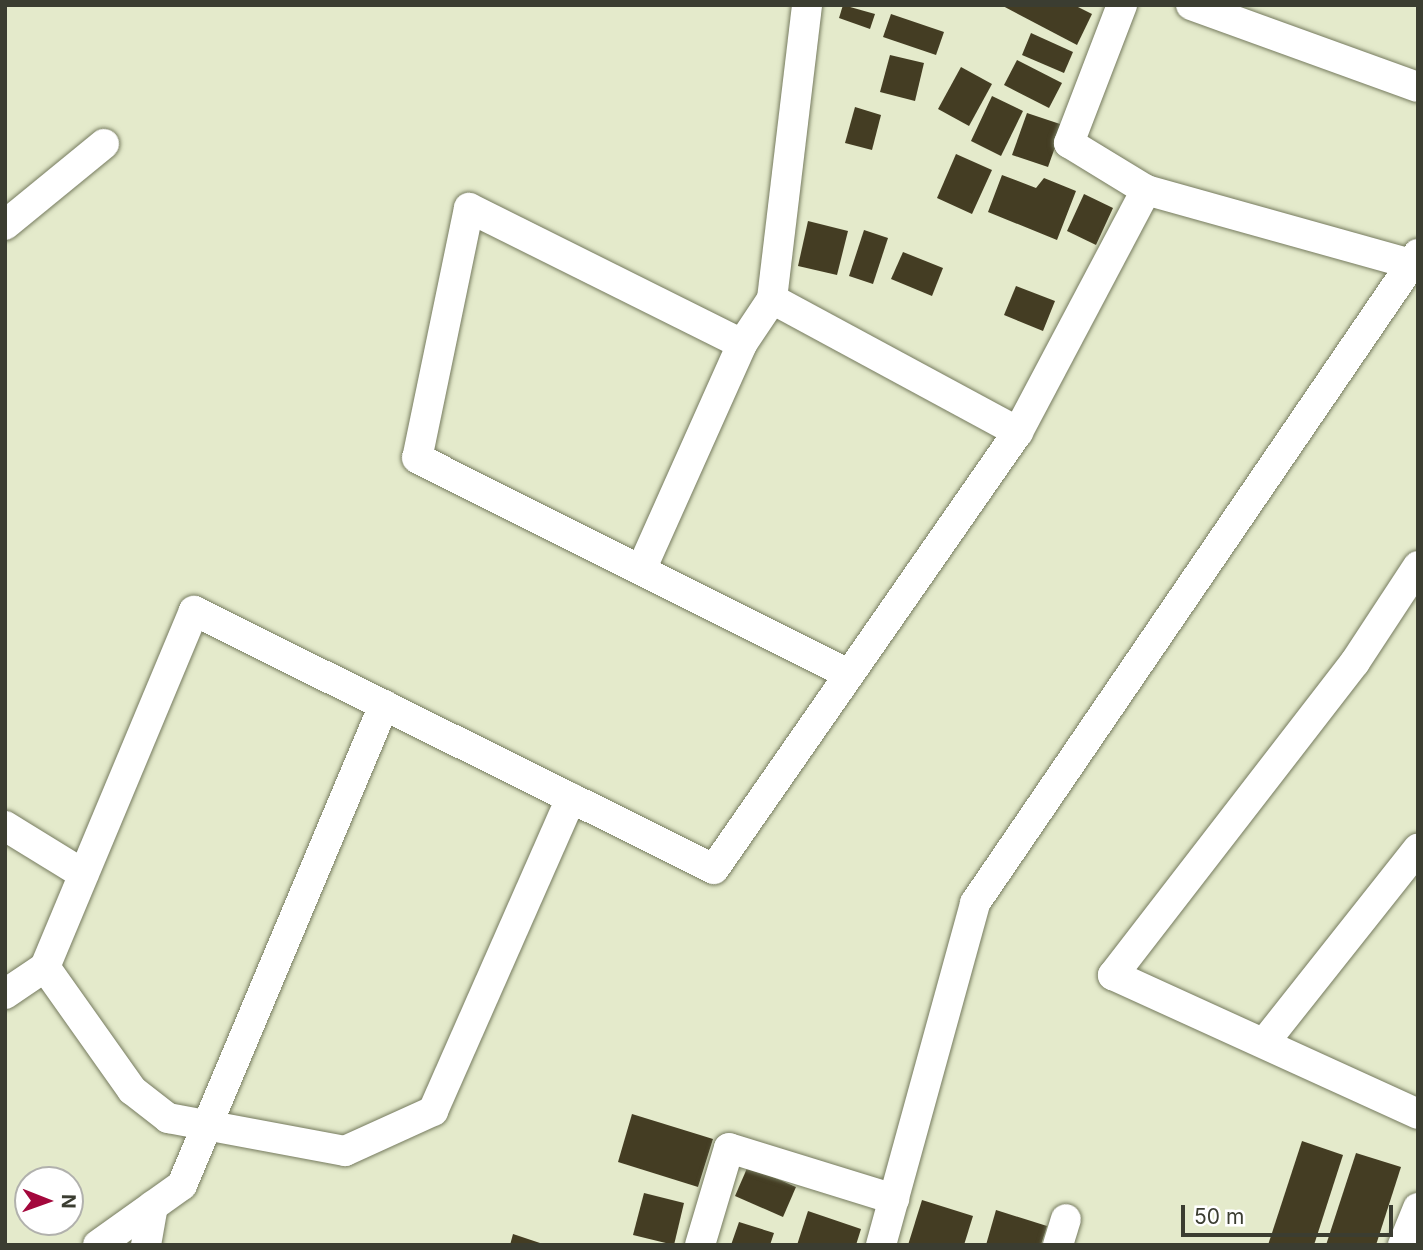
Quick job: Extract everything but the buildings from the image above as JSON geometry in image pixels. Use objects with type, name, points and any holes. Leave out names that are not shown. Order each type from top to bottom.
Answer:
[{"type":"street","points":[[642,570],[741,344],[772,299],[807,5]]},
{"type":"street","points":[[881,1245],[975,903],[1416,261],[1146,190],[1069,144],[1122,5]]},
{"type":"street","points":[[1191,5],[1418,87]]},
{"type":"street","points":[[5,225],[104,144]]},
{"type":"street","points":[[5,994],[45,967],[194,611],[714,869],[1018,432],[1146,190]]},
{"type":"street","points":[[741,344],[469,208],[417,458],[849,674]]},
{"type":"street","points":[[772,299],[1018,432]]},
{"type":"street","points":[[1418,566],[1355,662],[1113,975],[1418,1114]]},
{"type":"street","points":[[98,1245],[182,1185],[384,705]]},
{"type":"street","points":[[45,967],[132,1090],[168,1118],[206,1128],[345,1151],[433,1111],[571,798]]},
{"type":"street","points":[[5,826],[83,874]]},
{"type":"street","points":[[1264,1043],[1418,849]]},
{"type":"street","points":[[700,1245],[729,1148],[894,1199]]},
{"type":"street","points":[[146,1245],[153,1206]]},
{"type":"street","points":[[1403,1245],[1418,1208]]}]
